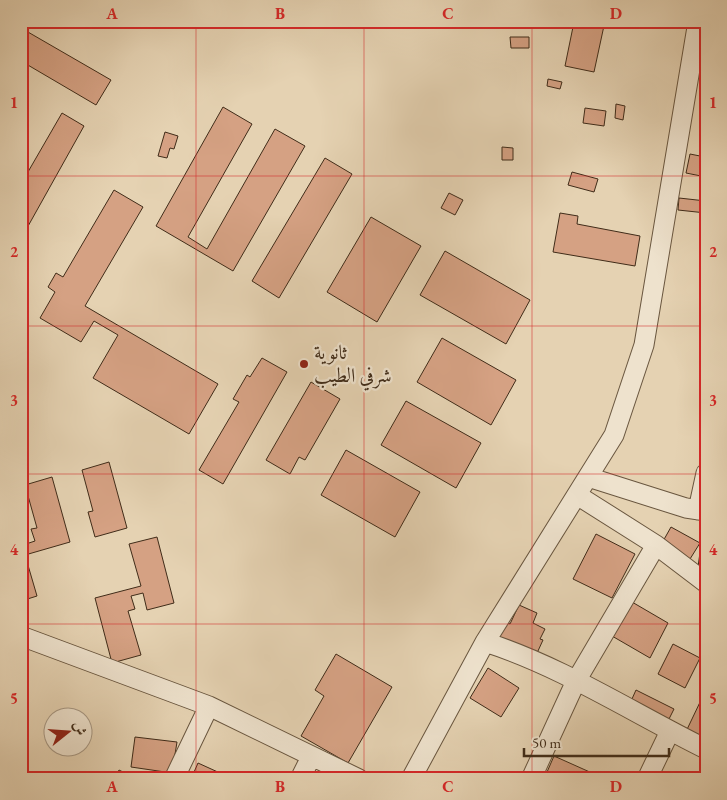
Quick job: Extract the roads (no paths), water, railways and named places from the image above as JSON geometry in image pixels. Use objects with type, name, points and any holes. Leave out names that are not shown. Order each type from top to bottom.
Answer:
[{"type":"street","points":[[411,779],[485,642],[614,435],[644,345],[698,21]]},
{"type":"street","points":[[588,477],[702,511],[706,473]]},
{"type":"street","points":[[577,495],[656,545],[706,583]]},
{"type":"street","points":[[531,779],[576,681],[656,545]]},
{"type":"street","points":[[21,636],[208,706],[359,779]]},
{"type":"street","points":[[485,642],[516,653],[576,681],[706,749]]},
{"type":"street","points":[[174,779],[208,706]]},
{"type":"street","points":[[647,779],[670,731]]},
{"type":"street","points":[[300,779],[311,757]]},
{"type":"place","name":"ثانوية شرفي الطيب","points":[[304,364]]}]
